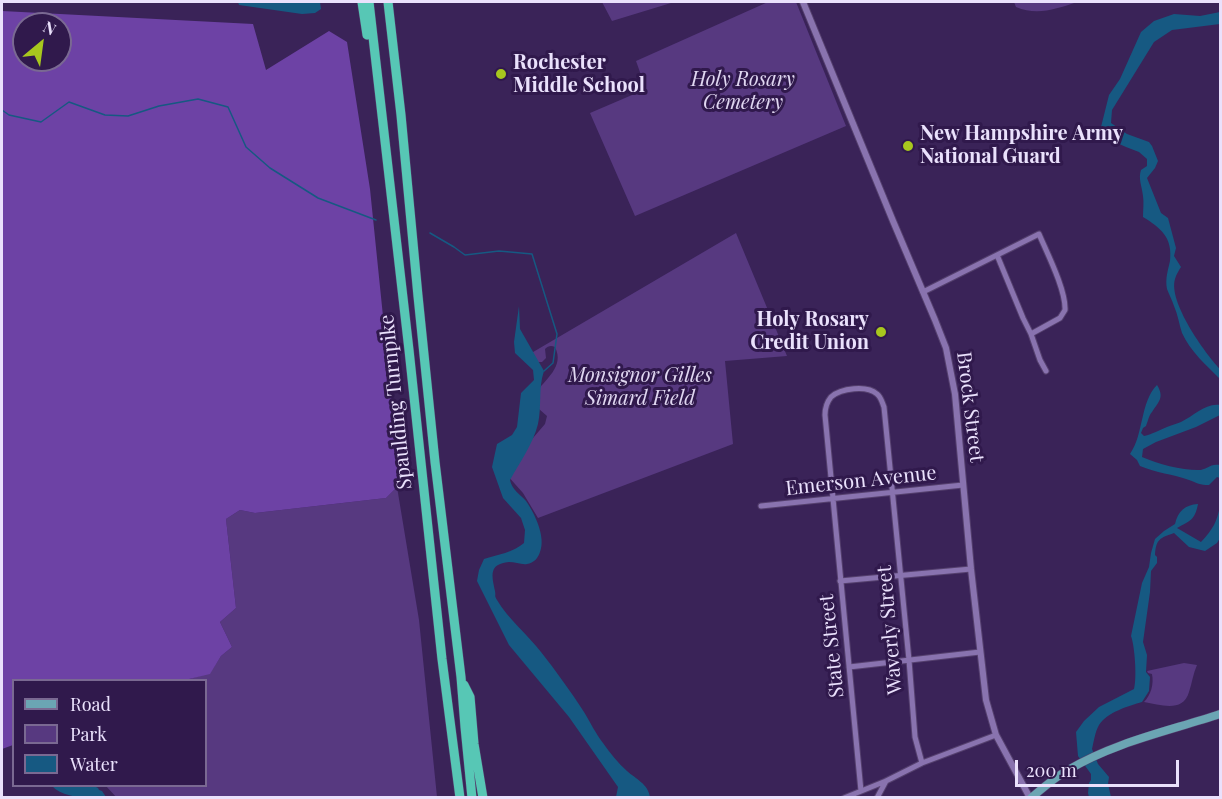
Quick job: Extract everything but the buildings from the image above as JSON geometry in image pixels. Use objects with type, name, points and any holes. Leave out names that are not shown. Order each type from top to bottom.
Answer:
[{"type":"highway","points":[[362,2],[369,47],[379,87]]},
{"type":"highway","name":"Spaulding Turnpike","points":[[369,2],[458,798]]},
{"type":"highway","name":"Spaulding Turnpike","points":[[388,2],[472,798]]},
{"type":"highway","points":[[461,677],[470,697],[474,744],[483,798]]},
{"type":"main road","points":[[1030,798],[1053,780],[1097,755],[1148,735],[1221,714]]},
{"type":"street","name":"Brock Street","points":[[803,2],[943,339],[950,361],[986,700],[996,735],[1030,798]]},
{"type":"street","points":[[923,292],[1039,234],[1066,306],[1063,315],[1056,321],[1031,334]]},
{"type":"street","points":[[997,255],[1046,371]]},
{"type":"street","name":"Waverly Street","points":[[833,499],[825,409],[831,397],[837,393],[849,390],[871,390],[881,398],[884,407],[915,737],[922,763]]},
{"type":"street","name":"Emerson Avenue","points":[[761,506],[963,485]]},
{"type":"street","name":"State Street","points":[[833,499],[861,791]]},
{"type":"street","points":[[840,581],[971,569]]},
{"type":"street","points":[[849,667],[980,652]]},
{"type":"street","points":[[844,798],[922,763],[996,735]]},
{"type":"street","points":[[877,798],[886,781]]},
{"type":"green space","points":[[602,2],[671,2],[671,3],[612,21]]},
{"type":"green space","name":"Holy Rosary Cemetery","points":[[768,2],[796,2],[846,126],[635,216],[590,113],[646,89],[636,61]]},
{"type":"green space","points":[[1014,2],[1077,2],[1054,9],[1031,11],[1016,7]]},
{"type":"green space","name":"Monsignor Gilles Simard Field","points":[[736,233],[787,356],[725,361],[733,444],[538,518],[523,493],[507,475],[527,445],[545,424],[547,416],[539,409],[535,394],[558,361],[555,347],[551,346],[545,349],[546,358],[542,362],[537,362],[528,355]]},
{"type":"green space","points":[[397,487],[419,620],[437,797],[117,798],[107,787],[207,787],[207,679],[189,679],[210,673],[221,656],[232,647],[220,622],[236,608],[226,519],[240,510],[255,513],[386,498]]},
{"type":"green space","points":[[1184,663],[1197,665],[1189,692],[1182,703],[1164,706],[1144,702],[1153,682],[1152,674],[1147,671]]},
{"type":"shaded area","points":[[2,11],[21,12],[12,12],[12,72],[72,72],[72,15],[253,24],[266,70],[329,31],[347,42],[370,189],[399,473],[397,487],[386,498],[255,513],[240,510],[226,519],[236,608],[220,622],[232,647],[221,656],[210,674],[189,679],[12,679],[12,745],[2,749]]},
{"type":"water","points":[[238,2],[320,2],[321,9],[315,13],[302,14],[239,5]]},
{"type":"water","points":[[1220,12],[1220,24],[1172,30],[1154,42],[1112,110],[1111,123],[1127,134],[1149,142],[1152,146],[1158,161],[1147,178],[1161,213],[1168,218],[1176,248],[1174,256],[1181,267],[1175,279],[1174,289],[1177,301],[1197,340],[1220,369],[1220,379],[1185,340],[1167,289],[1170,261],[1168,240],[1155,225],[1143,217],[1140,176],[1141,170],[1147,166],[1147,159],[1139,152],[1099,135],[1109,95],[1120,79],[1141,32],[1154,21],[1174,14],[1200,16]]},
{"type":"water","points":[[519,306],[520,329],[544,371],[536,431],[510,480],[536,519],[542,540],[540,552],[532,563],[509,562],[502,563],[495,568],[493,576],[495,597],[558,674],[608,750],[644,785],[650,797],[616,797],[618,787],[569,717],[509,645],[477,581],[484,559],[510,551],[524,543],[525,530],[521,518],[503,498],[492,467],[497,444],[512,435],[517,427],[521,393],[534,380],[533,370],[515,353],[514,342]]},
{"type":"water","points":[[1157,385],[1160,400],[1143,428],[1141,433],[1144,436],[1181,422],[1204,408],[1220,405],[1220,415],[1143,449],[1142,457],[1177,468],[1198,470],[1220,465],[1220,478],[1217,477],[1209,485],[1140,466],[1130,454],[1138,437],[1148,400]]},
{"type":"water","points":[[1198,504],[1191,519],[1177,528],[1201,542],[1214,525],[1220,506],[1220,538],[1217,543],[1205,551],[1189,547],[1174,533],[1158,542],[1155,555],[1157,563],[1151,571],[1143,642],[1147,655],[1146,672],[1150,677],[1149,691],[1142,702],[1113,713],[1099,725],[1092,749],[1098,764],[1109,777],[1111,797],[1089,797],[1091,774],[1078,756],[1076,732],[1099,707],[1134,689],[1135,663],[1131,636],[1142,583],[1149,567],[1155,539],[1175,524],[1183,509]]},
{"type":"water","points":[[53,787],[96,787],[106,797],[70,795]]},
{"type":"waterway","points":[[2,110],[9,115],[41,122],[69,102],[105,115],[128,116],[159,106],[198,99],[228,107],[246,147],[270,168],[318,198],[376,220]]},
{"type":"waterway","points":[[430,233],[465,255],[499,251],[532,254],[557,334],[553,363],[544,371]]},
{"type":"place","name":"Rochester Middle School","points":[[501,74]]},
{"type":"place","name":"New Hampshire Army National Guard","points":[[908,146]]},
{"type":"place","name":"Holy Rosary Credit Union","points":[[881,332]]}]
